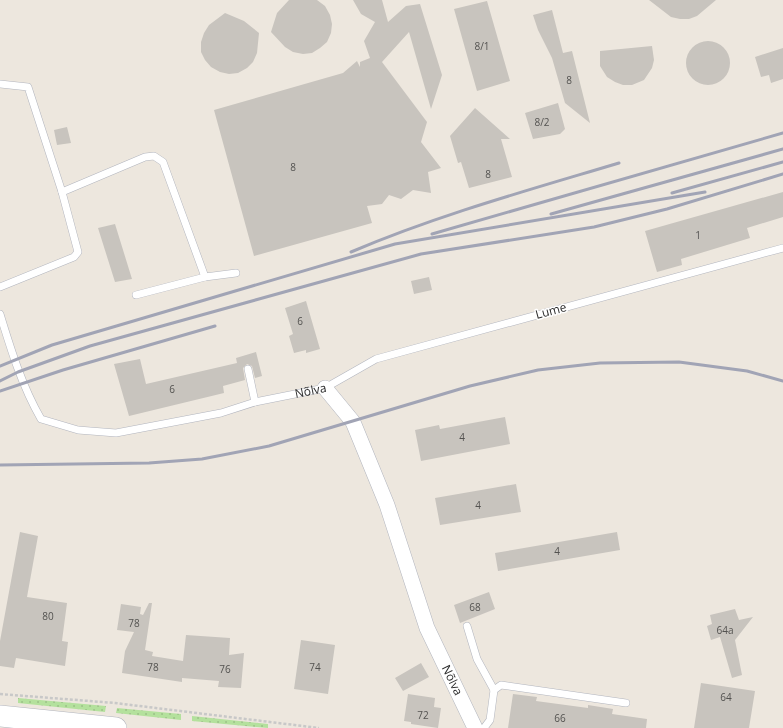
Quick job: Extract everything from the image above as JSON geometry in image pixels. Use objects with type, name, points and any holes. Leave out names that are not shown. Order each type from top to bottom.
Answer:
[{"type":"street","name":"Nõlva","points":[[325,388],[353,422],[387,505],[427,628],[475,728]]},
{"type":"street","points":[[0,716],[116,728]]},
{"type":"lane","points":[[0,84],[28,87],[62,192],[78,252],[74,257],[0,286]]},
{"type":"lane","points":[[62,192],[145,157],[154,156],[163,162],[205,278]]},
{"type":"lane","name":"Lume","points":[[325,388],[376,360],[783,248]]},
{"type":"lane","points":[[136,295],[205,278],[236,273]]},
{"type":"lane","name":"Nõlva","points":[[0,314],[18,372],[28,397],[41,419],[78,430],[116,433],[221,412],[255,402],[325,388]]},
{"type":"lane","points":[[248,369],[255,402]]},
{"type":"lane","points":[[467,626],[477,658],[494,690],[490,720],[484,728]]},
{"type":"lane","points":[[494,690],[501,685],[626,703]]},
{"type":"path","points":[[0,694],[115,703],[319,728]]},
{"type":"green space","points":[[18,698],[106,706],[105,712],[18,703]]},
{"type":"green space","points":[[117,708],[181,714],[181,720],[116,713]]},
{"type":"green space","points":[[192,716],[268,724],[268,728],[192,721]]},
{"type":"building","points":[[289,0],[317,0],[325,6],[330,15],[332,24],[331,33],[327,42],[312,53],[303,54],[293,52],[285,47],[271,32],[277,13]]},
{"type":"building","points":[[353,0],[382,0],[388,22],[406,6],[420,4],[442,75],[431,109],[409,32],[382,62],[427,122],[421,142],[441,168],[428,172],[431,193],[413,190],[401,199],[389,195],[382,204],[367,206],[372,223],[254,256],[214,110],[343,73],[357,61],[360,67],[360,62],[370,58],[364,41],[375,22],[361,14]]},
{"type":"building","points":[[649,0],[716,0],[697,16],[689,19],[680,19],[671,17]]},
{"type":"building","points":[[487,1],[510,81],[477,91],[454,9]]},
{"type":"building","points":[[552,10],[563,53],[572,51],[590,123],[565,103],[552,58],[538,30],[533,15]]},
{"type":"building","points":[[225,13],[244,21],[259,33],[257,53],[253,62],[247,68],[238,73],[229,74],[220,72],[211,67],[201,52],[201,42],[204,33],[209,25]]},
{"type":"building","points":[[708,41],[720,45],[726,51],[730,63],[726,75],[720,81],[708,85],[696,81],[690,75],[686,63],[690,51],[696,45]]},
{"type":"building","points":[[652,46],[654,60],[652,68],[644,80],[632,85],[623,85],[615,82],[607,77],[600,66],[600,51]]},
{"type":"building","points":[[783,48],[783,79],[771,83],[769,75],[761,77],[755,57]]},
{"type":"building","points":[[558,103],[565,129],[560,134],[533,139],[525,113]]},
{"type":"building","points":[[475,108],[510,139],[501,139],[512,177],[469,188],[461,162],[458,163],[450,136]]},
{"type":"building","points":[[67,127],[71,143],[57,145],[54,130]]},
{"type":"building","points":[[783,192],[783,217],[747,228],[750,238],[681,259],[682,265],[657,272],[645,231]]},
{"type":"building","points":[[115,224],[132,279],[115,282],[98,228]]},
{"type":"building","points":[[429,277],[432,290],[414,294],[411,281]]},
{"type":"building","points":[[306,301],[320,349],[306,353],[306,350],[294,353],[289,336],[293,334],[285,308]]},
{"type":"building","points":[[256,352],[262,376],[255,378],[252,366],[247,364],[243,368],[245,380],[223,386],[224,393],[129,416],[114,364],[140,359],[146,384],[237,363],[236,358]]},
{"type":"building","points":[[505,417],[510,444],[421,461],[415,430],[439,425],[440,429]]},
{"type":"building","points":[[516,484],[521,512],[440,525],[435,498]]},
{"type":"building","points":[[20,532],[38,536],[27,597],[67,603],[62,641],[68,642],[65,666],[16,658],[14,668],[0,666],[0,641]]},
{"type":"building","points":[[617,532],[620,550],[498,571],[495,553]]},
{"type":"building","points":[[489,592],[495,609],[460,623],[454,605]]},
{"type":"building","points":[[149,603],[152,603],[145,650],[153,652],[152,656],[183,661],[186,635],[230,638],[229,655],[244,653],[241,688],[218,687],[219,681],[182,678],[182,682],[122,673],[125,651],[134,632],[117,630],[121,604],[141,607],[140,614],[143,615]]},
{"type":"building","points":[[735,609],[739,620],[753,617],[735,640],[742,675],[732,678],[720,637],[711,640],[707,626],[712,624],[710,615]]},
{"type":"building","points":[[301,640],[335,645],[328,694],[294,689]]},
{"type":"building","points":[[421,663],[429,677],[403,691],[395,678]]},
{"type":"building","points":[[701,683],[755,691],[749,728],[694,728]]},
{"type":"building","points":[[408,694],[435,698],[434,707],[441,708],[438,728],[411,724],[411,722],[404,721]]},
{"type":"building","points":[[513,694],[537,697],[536,701],[588,708],[588,705],[613,709],[612,714],[647,719],[646,728],[508,728]]},
{"type":"railway","points":[[432,234],[783,133]]},
{"type":"railway","points":[[551,214],[783,149]]},
{"type":"railway","points":[[672,193],[783,162]]},
{"type":"railway","points":[[351,252],[417,226],[450,215],[619,163]]},
{"type":"railway","points":[[0,381],[18,372],[90,346],[421,254],[594,227],[667,209],[783,174]]},
{"type":"railway","points":[[0,366],[52,345],[395,244],[705,192]]},
{"type":"railway","points":[[0,391],[63,370],[215,326]]},
{"type":"railway","points":[[0,465],[149,463],[202,459],[269,446],[470,386],[538,370],[600,363],[679,362],[747,371],[783,381]]}]
